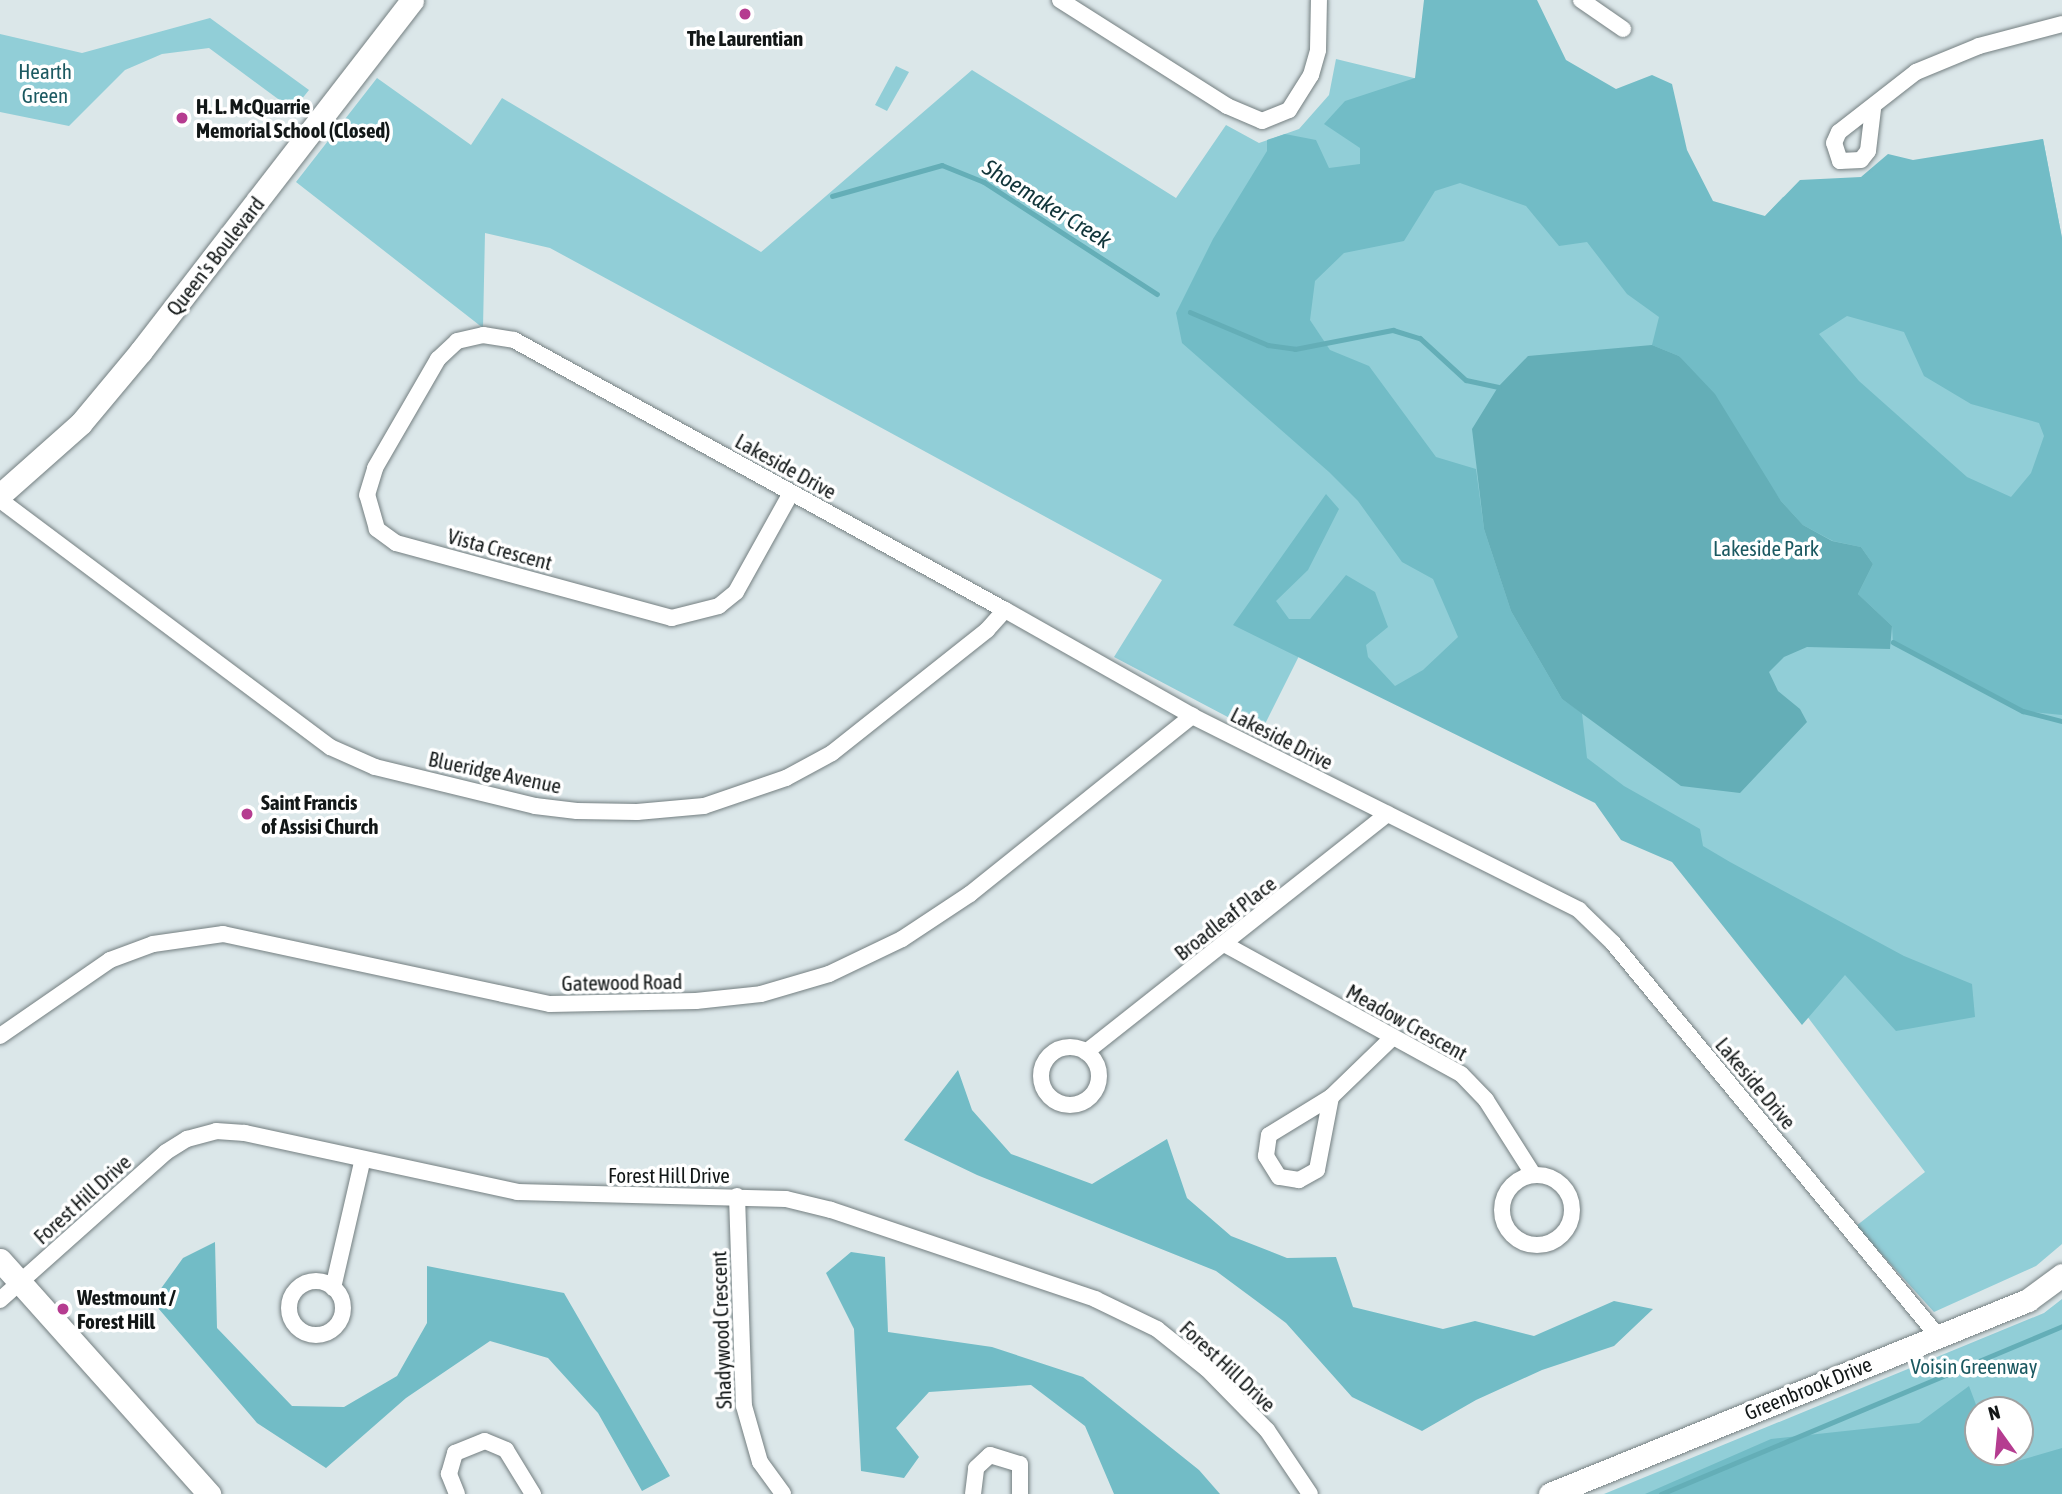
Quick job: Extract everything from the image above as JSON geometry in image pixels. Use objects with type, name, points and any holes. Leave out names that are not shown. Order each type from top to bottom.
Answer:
[{"type":"street","name":"Queen's Boulevard","points":[[0,498],[80,423],[142,351],[412,0]]},
{"type":"street","points":[[1060,0],[1227,106],[1262,121],[1289,110],[1311,75],[1318,50],[1319,0]]},
{"type":"street","points":[[1581,0],[1623,29]]},
{"type":"street","points":[[1873,109],[1916,72],[1979,46],[2062,24]]},
{"type":"street","name":"Vista Crescent","points":[[483,335],[457,341],[438,359],[374,468],[367,495],[369,514],[377,529],[396,543],[672,618],[719,606],[736,592],[791,493]]},
{"type":"street","name":"Lakeside Drive","points":[[483,335],[514,341],[1005,610],[1192,716],[1579,910],[1613,943],[1937,1335]]},
{"type":"street","name":"Blueridge Avenue","points":[[0,498],[330,747],[375,767],[556,808],[637,812],[704,806],[786,778],[832,753],[987,630],[1005,610]]},
{"type":"street","name":"Gatewood Road","points":[[0,1036],[110,960],[153,944],[223,934],[550,1004],[696,1001],[761,994],[829,974],[902,939],[970,894],[1192,716]]},
{"type":"street","name":"Broadleaf Place","points":[[1086,1052],[1226,945],[1387,814]]},
{"type":"street","name":"Meadow Crescent","points":[[1226,945],[1461,1074],[1486,1100],[1533,1174]]},
{"type":"street","points":[[1331,1097],[1317,1170],[1299,1180],[1279,1177],[1266,1156],[1269,1135],[1331,1097],[1392,1037]]},
{"type":"street","name":"Forest Hill Drive","points":[[0,1300],[166,1152],[187,1139],[216,1131],[245,1133],[362,1162],[517,1192],[786,1199],[831,1210],[1095,1299],[1157,1329],[1207,1369],[1267,1430],[1310,1494]]},
{"type":"street","points":[[334,1288],[362,1162]]},
{"type":"street","points":[[1533,1174],[1562,1184],[1573,1207],[1566,1231],[1542,1245],[1519,1240],[1505,1225],[1502,1213],[1507,1190],[1533,1174]]},
{"type":"street","name":"Shadywood Crescent","points":[[737,1196],[744,1406],[760,1462],[783,1494]]},
{"type":"street","points":[[0,1260],[209,1494]]},
{"type":"street","name":"Greenbrook Drive","points":[[1550,1494],[2028,1300],[2062,1275]]},
{"type":"street","points":[[457,1494],[449,1474],[455,1453],[485,1441],[506,1450],[533,1494]]},
{"type":"street","points":[[973,1494],[976,1468],[990,1455],[1020,1464],[1024,1477],[1020,1494]]},
{"type":"green space","name":"Lakeside Park","points":[[1431,0],[1729,254],[1783,197],[2043,139],[2062,238],[2062,1244],[2036,1266],[1934,1312],[1856,1226],[1925,1172],[1791,995],[1644,818],[1304,646],[1260,734],[1114,657],[1162,580],[550,248],[485,233],[483,328],[296,182],[377,78],[471,145],[502,98],[761,252],[972,70],[1176,198],[1226,125],[1259,143],[1299,129],[1329,95],[1336,59],[1418,79]]},
{"type":"green space","name":"Hearth Green","points":[[210,18],[309,90],[293,110],[209,48],[162,54],[125,70],[69,126],[0,112],[0,34],[82,53]]},
{"type":"green space","points":[[896,66],[909,72],[887,111],[875,105]]},
{"type":"green space","name":"Voisin Greenway","points":[[2062,1299],[2062,1494],[1604,1494],[2044,1313]]},
{"type":"shaded area","points":[[1424,0],[1537,0],[1566,60],[1616,89],[1652,75],[1672,84],[1687,150],[1713,201],[1765,216],[1800,180],[1861,177],[1888,154],[1913,160],[2043,139],[2062,238],[2062,715],[2023,711],[1893,642],[1892,626],[1858,594],[1873,564],[1861,547],[1833,541],[1803,525],[1781,501],[1679,356],[1652,345],[1659,317],[1627,294],[1587,242],[1559,246],[1526,206],[1460,183],[1435,191],[1404,241],[1344,253],[1315,281],[1310,320],[1330,350],[1369,366],[1436,457],[1476,469],[1484,529],[1511,611],[1562,699],[1582,713],[1587,758],[1624,786],[1700,829],[1703,846],[1730,862],[1904,956],[1972,984],[1975,1017],[1896,1031],[1845,975],[1802,1025],[1672,862],[1621,840],[1595,803],[1233,625],[1326,494],[1339,509],[1308,570],[1276,601],[1289,619],[1310,619],[1346,575],[1375,592],[1388,627],[1366,645],[1368,657],[1395,686],[1423,670],[1458,637],[1433,579],[1402,562],[1358,501],[1329,472],[1182,343],[1176,313],[1213,239],[1267,151],[1267,140],[1285,134],[1316,140],[1329,168],[1360,164],[1360,148],[1324,124],[1345,101],[1415,78]],"holes":[[[1847,316],[1904,332],[1924,376],[1971,404],[2039,423],[2044,436],[2031,473],[2011,497],[1967,477],[1859,381],[1819,334]]]},
{"type":"shaded area","points":[[1652,345],[1679,356],[1715,394],[1781,501],[1803,525],[1832,541],[1861,547],[1873,564],[1858,594],[1892,626],[1890,649],[1807,647],[1784,657],[1769,672],[1778,691],[1800,709],[1807,722],[1740,793],[1681,786],[1562,699],[1511,611],[1484,529],[1472,429],[1498,387],[1528,356]]},
{"type":"shaded area","points":[[958,1070],[972,1110],[1011,1154],[1092,1184],[1167,1139],[1187,1198],[1231,1236],[1287,1258],[1336,1257],[1353,1307],[1443,1329],[1475,1321],[1534,1336],[1614,1301],[1653,1309],[1614,1346],[1542,1370],[1476,1400],[1422,1431],[1352,1397],[1286,1323],[1216,1271],[977,1175],[904,1140]]},
{"type":"shaded area","points":[[215,1242],[217,1328],[292,1406],[344,1407],[397,1376],[427,1323],[427,1266],[564,1293],[670,1476],[642,1491],[598,1413],[548,1358],[490,1341],[406,1398],[326,1468],[257,1423],[152,1301],[183,1258]]},
{"type":"shaded area","points":[[851,1252],[885,1257],[888,1332],[992,1347],[1083,1377],[1199,1470],[1220,1494],[1114,1494],[1085,1426],[1031,1385],[929,1392],[896,1428],[919,1457],[904,1478],[861,1471],[854,1329],[826,1273]]},
{"type":"shaded area","points":[[1969,1386],[1973,1396],[1964,1396],[1964,1466],[2034,1466],[2034,1456],[2062,1448],[2062,1494],[1645,1494],[1771,1439],[1919,1423]]},
{"type":"waterway","name":"Shoemaker Creek","points":[[832,196],[942,165],[984,182],[1157,294]]},
{"type":"waterway","name":"Shoemaker Creek","points":[[1190,312],[1268,345],[1295,349],[1393,330],[1420,338],[1466,380],[1498,387]]},
{"type":"waterway","points":[[1893,642],[2023,711],[2062,721]]},
{"type":"waterway","points":[[1661,1494],[2062,1326]]},
{"type":"place","name":"The Laurentian","points":[[745,14]]},
{"type":"place","name":"H. L. McQuarrie Memorial School (Closed)","points":[[182,118]]},
{"type":"place","name":"Saint Francis of Assisi Church","points":[[247,814]]},
{"type":"place","name":"Westmount / Forest Hill","points":[[63,1309]]}]
